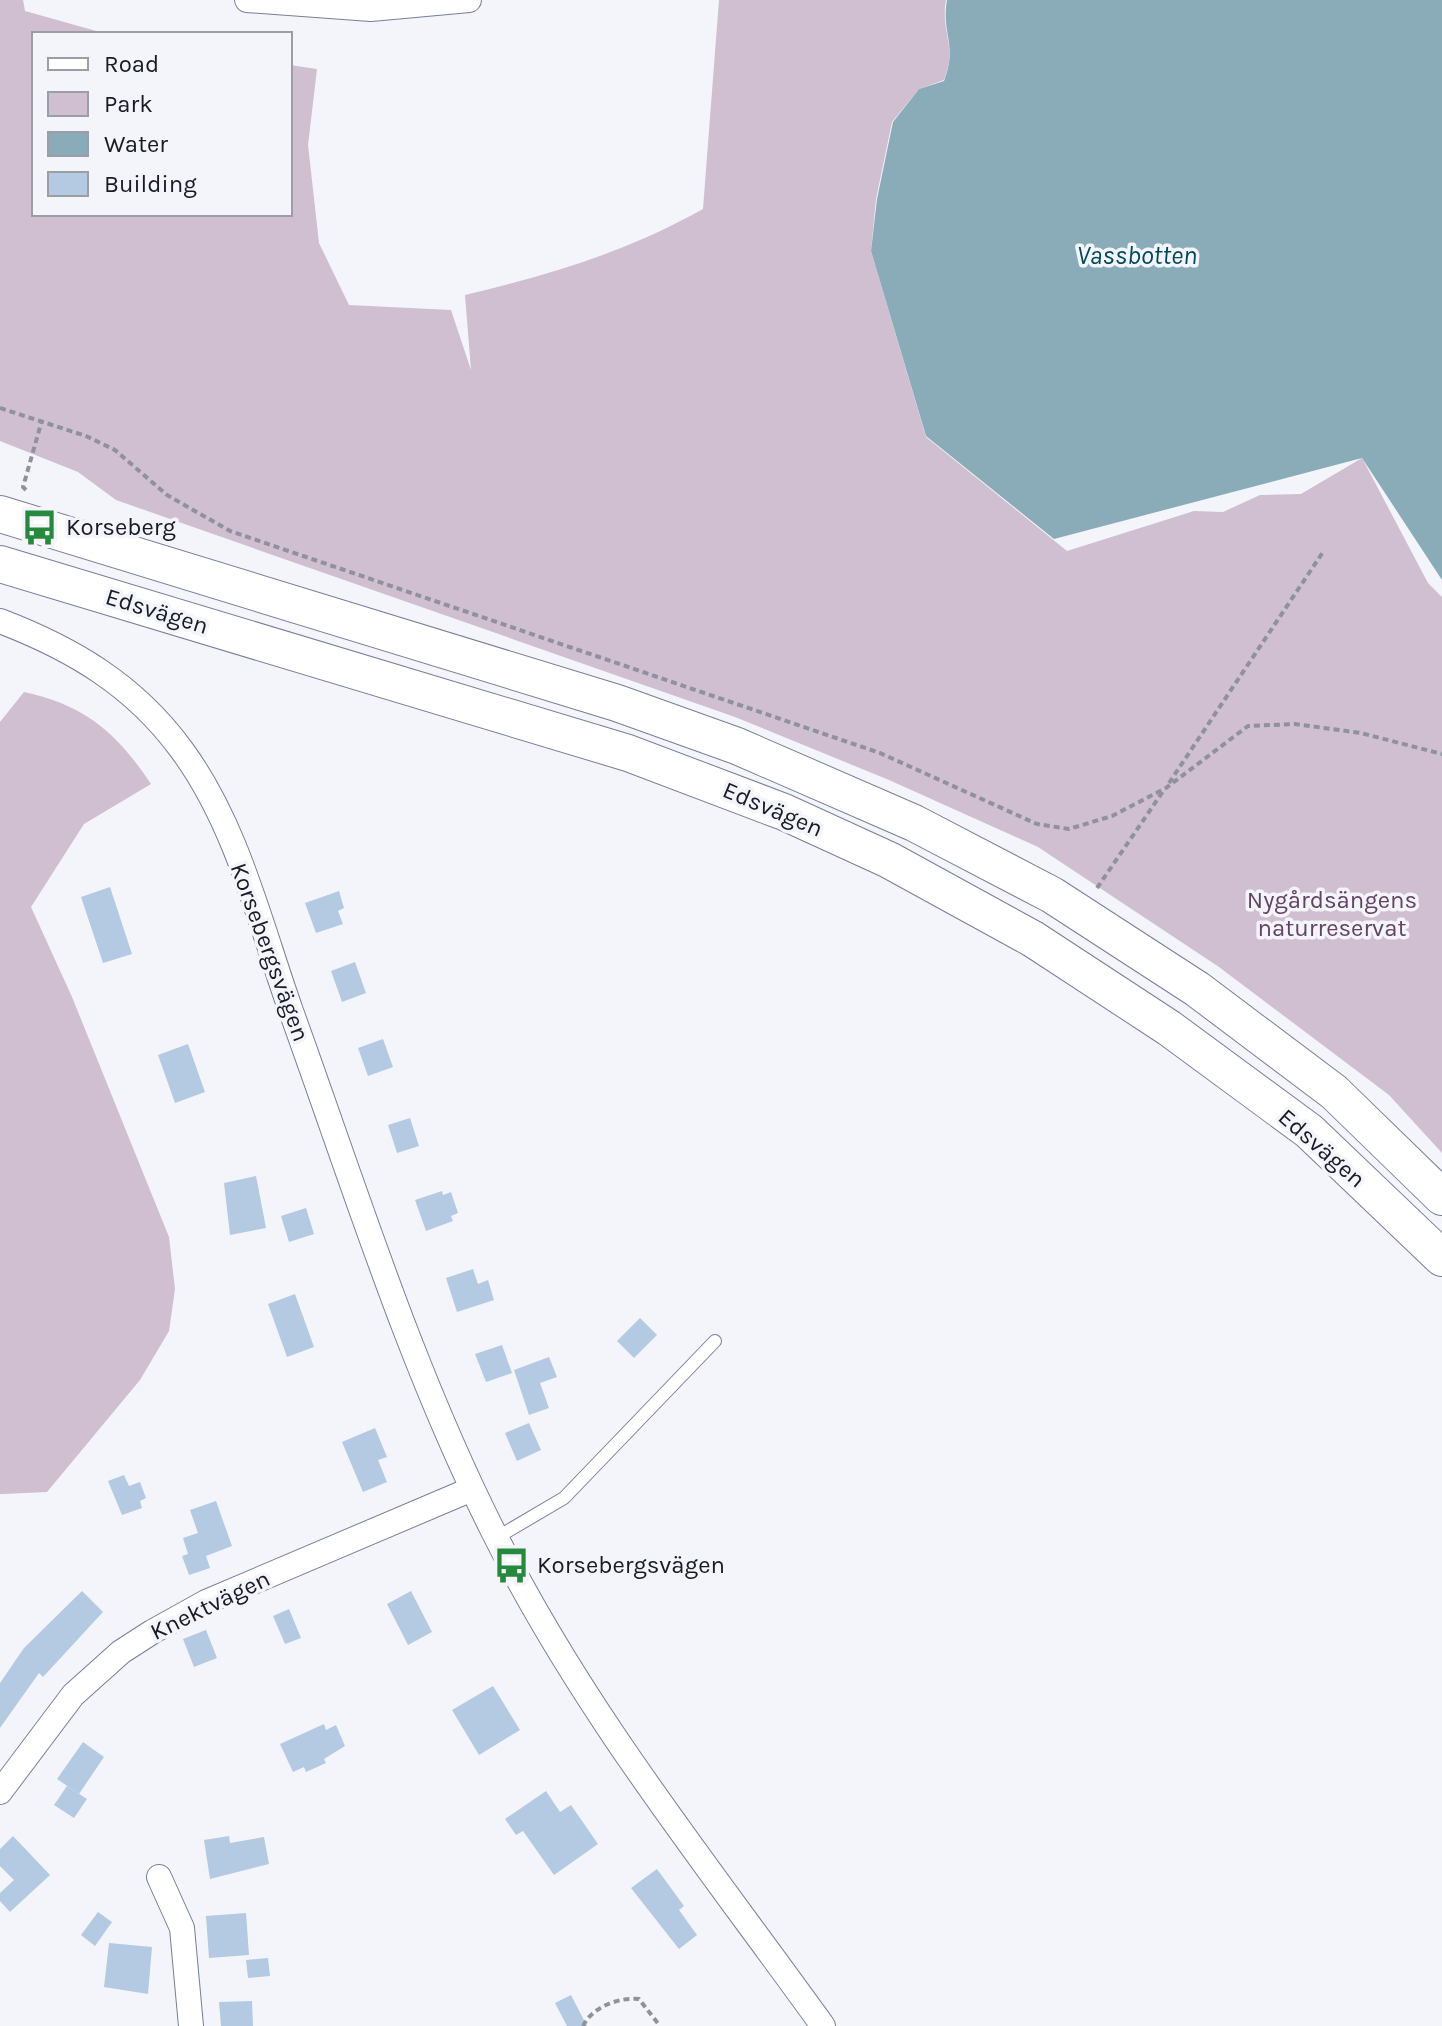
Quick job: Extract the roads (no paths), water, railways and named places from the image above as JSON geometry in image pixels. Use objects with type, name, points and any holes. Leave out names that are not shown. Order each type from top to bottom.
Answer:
[{"type":"main road","name":"Edsvägen","points":[[0,514],[617,703],[737,746],[914,823],[1079,913],[1197,989],[1334,1092],[1442,1197]]},
{"type":"main road","name":"Edsvägen","points":[[0,564],[628,753],[784,812],[889,860],[1033,939],[1169,1028],[1309,1131],[1442,1258]]},
{"type":"street","points":[[247,0],[372,5],[469,0]]},
{"type":"street","name":"Korsebergsvägen","points":[[0,621],[76,654],[138,699],[179,747],[206,790],[241,869],[410,1338],[472,1489],[496,1538],[566,1660],[614,1735],[823,2026]]},
{"type":"street","name":"Knektvägen","points":[[0,1792],[73,1695],[121,1652],[152,1632],[206,1602],[472,1489]]},
{"type":"street","points":[[159,1877],[182,1928],[191,2026]]},
{"type":"lane","points":[[496,1538],[564,1498],[715,1341]]},
{"type":"water","name":"Vassbotten","points":[[947,0],[1442,0],[1442,580],[1362,458],[1054,539],[926,436],[871,251],[877,199],[893,122],[919,89],[944,81],[948,69]]},
{"type":"place","name":"Korseberg","points":[[40,527]]},
{"type":"place","name":"Korsebergsvägen","points":[[511,1565]]},
{"type":"park label","name":"Nygårdsängens naturreservat","points":[[1332,914]]}]
